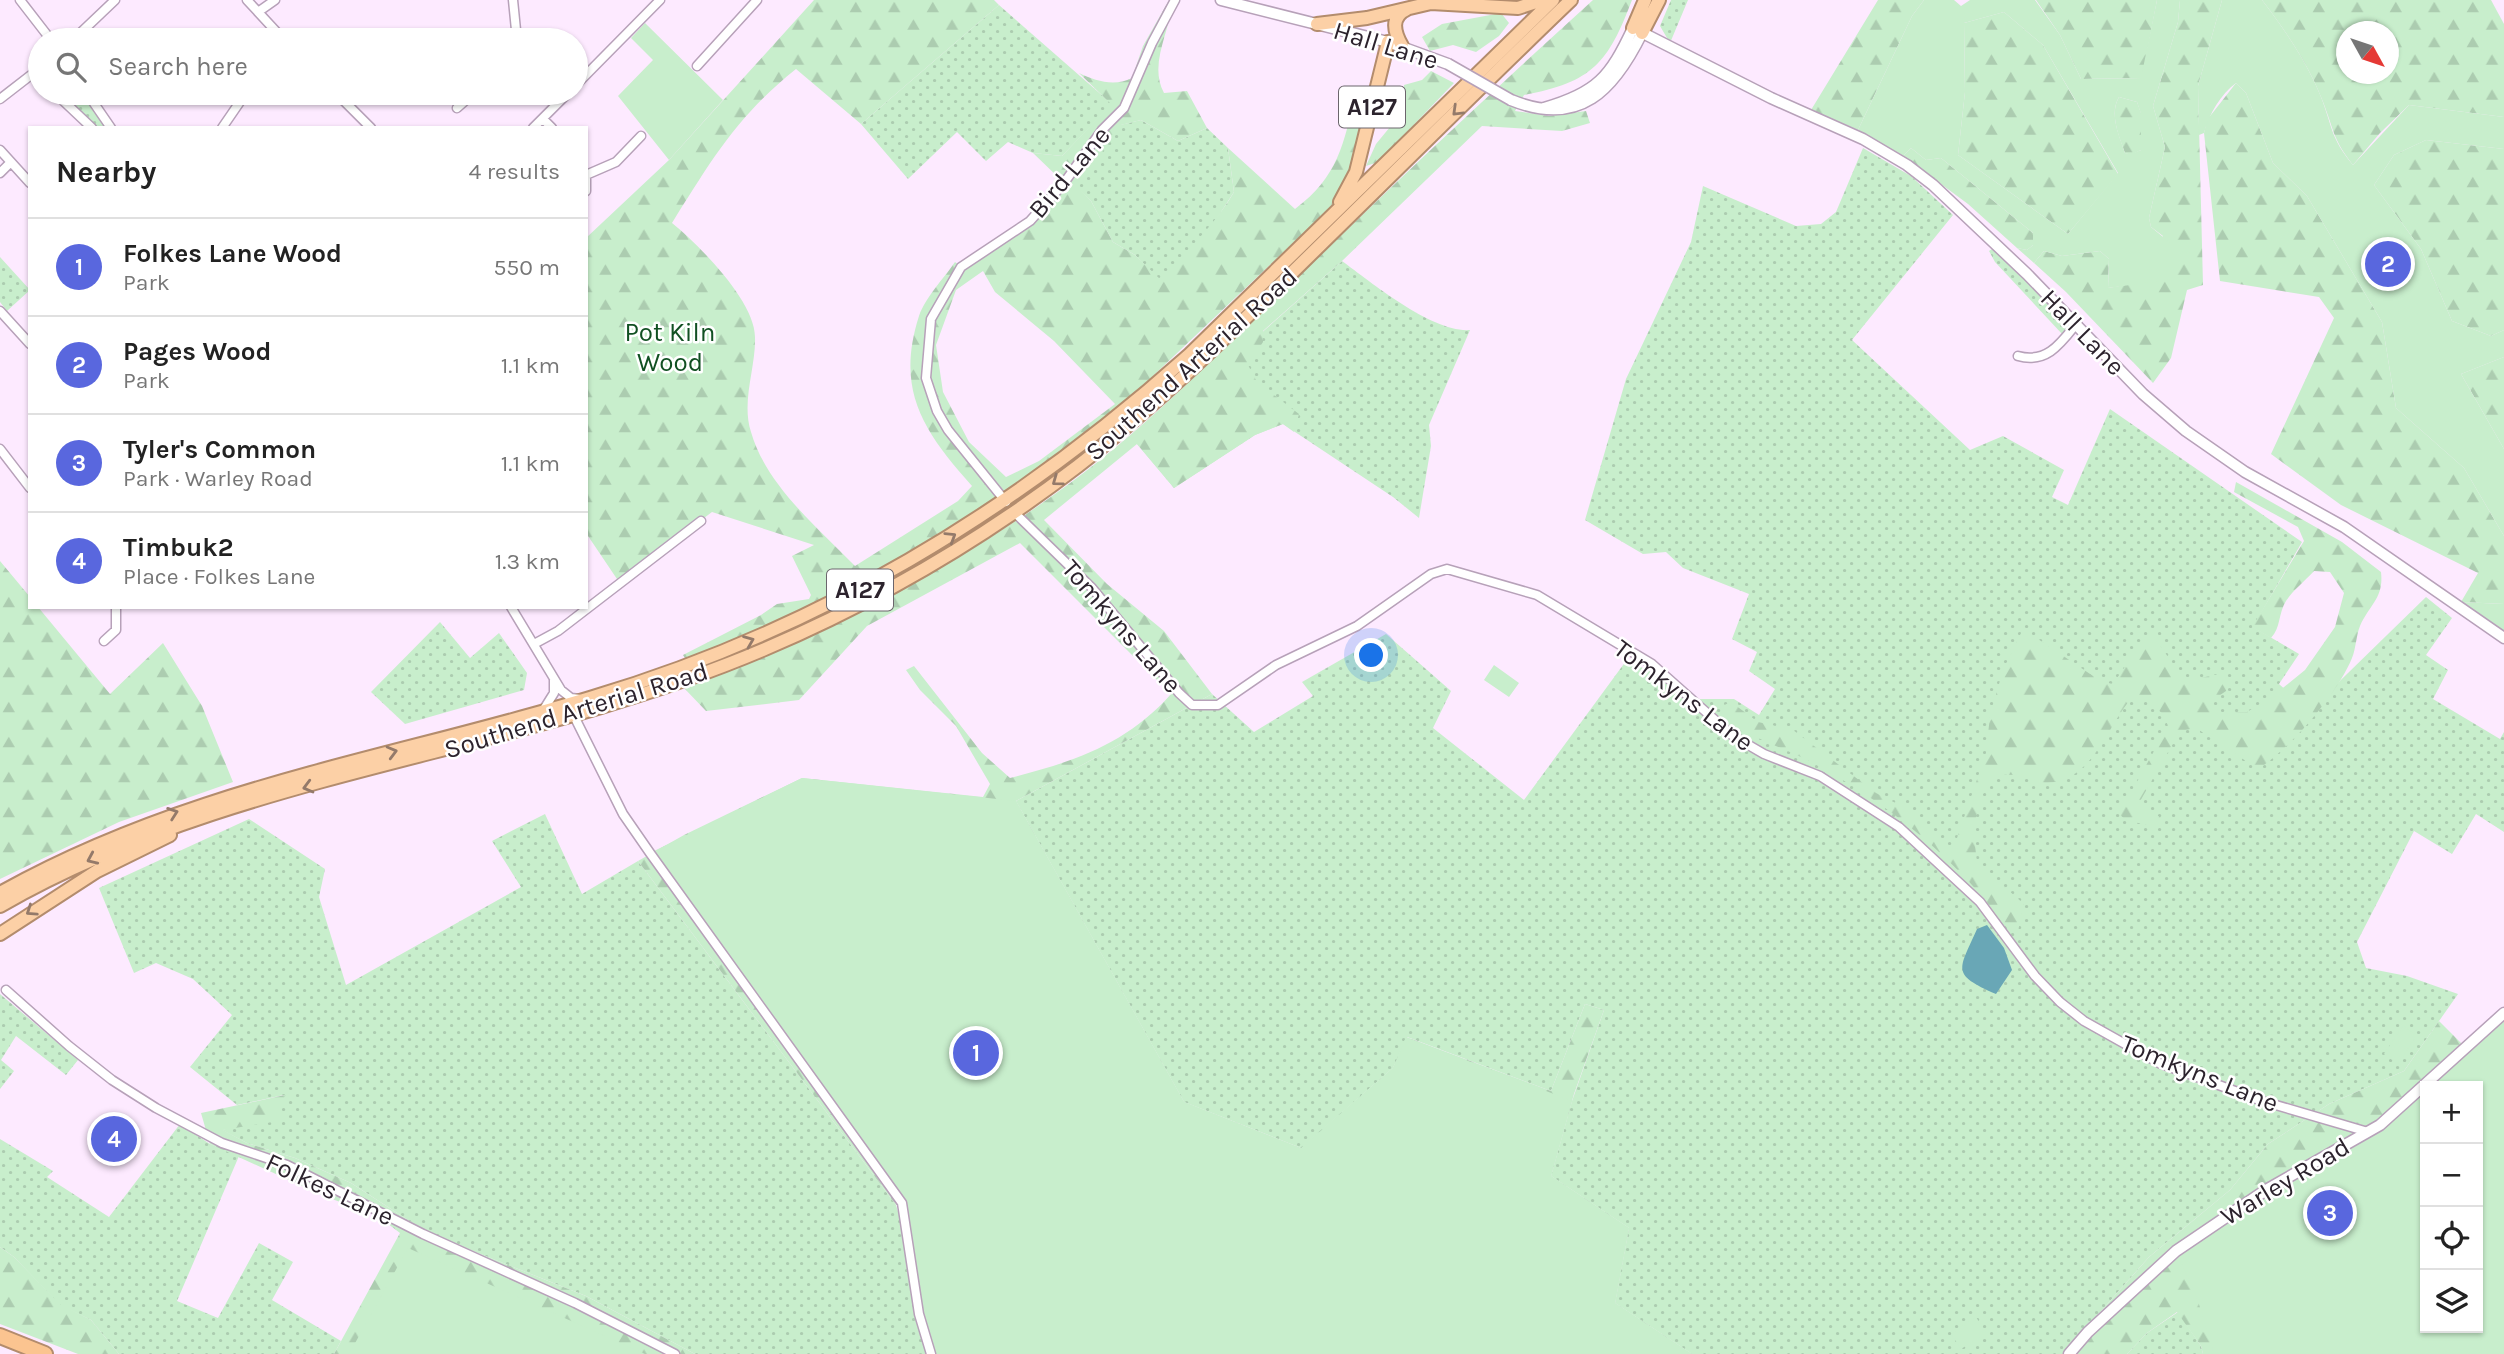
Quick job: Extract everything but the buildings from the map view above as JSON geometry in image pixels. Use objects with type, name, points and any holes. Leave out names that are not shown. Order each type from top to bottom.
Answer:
[{"type":"highway","points":[[1317,24],[1367,18],[1411,6],[1450,2],[1518,8],[1542,0]]},
{"type":"highway","name":"Southend Arterial Road","points":[[0,893],[63,859],[143,824],[242,791],[593,698],[720,653],[852,594],[1010,507],[1139,400],[1553,0]]},
{"type":"highway","name":"Southend Arterial Road","points":[[0,906],[118,847],[178,824],[574,716],[682,681],[804,632],[884,591],[1084,461],[1182,379],[1574,0]]},
{"type":"highway","points":[[1638,31],[1645,0]]},
{"type":"highway","points":[[1638,31],[1659,0]]},
{"type":"highway","points":[[1402,46],[1395,33],[1395,22],[1400,12],[1411,6]]},
{"type":"highway","name":"A127","points":[[1330,218],[1356,172],[1388,42]]},
{"type":"highway","points":[[0,934],[35,908],[107,866],[172,834],[245,804]]},
{"type":"highway","points":[[0,886],[81,846],[143,824]]},
{"type":"highway","points":[[0,1336],[45,1354]]},
{"type":"street","points":[[20,0],[42,28]]},
{"type":"street","points":[[86,28],[115,0]]},
{"type":"street","points":[[247,0],[273,28]]},
{"type":"street","points":[[258,12],[275,0]]},
{"type":"street","points":[[513,0],[516,28]]},
{"type":"street","points":[[588,73],[660,0]]},
{"type":"street","points":[[697,65],[757,0]]},
{"type":"street","name":"Bird Lane","points":[[1010,507],[937,411],[926,378],[931,319],[961,267],[1030,220],[1063,183],[1102,130],[1124,108],[1140,66],[1175,0]]},
{"type":"street","name":"Hall Lane","points":[[1221,0],[1402,46],[1448,64],[1511,100],[1544,108],[1570,108],[1596,97],[1615,81],[1634,51],[1638,31],[1893,156],[1933,185],[2077,323],[2143,394],[2197,439],[2245,472],[2344,527],[2504,638]]},
{"type":"street","points":[[1544,108],[1579,97],[1601,82],[1638,31]]},
{"type":"street","points":[[1634,51],[1644,43],[1657,40]]},
{"type":"street","points":[[0,99],[28,79]]},
{"type":"street","points":[[67,105],[90,126]]},
{"type":"street","points":[[95,105],[110,126]]},
{"type":"street","points":[[223,126],[235,105]]},
{"type":"street","points":[[348,105],[369,126]]},
{"type":"street","points":[[457,108],[460,105]]},
{"type":"street","points":[[535,126],[554,105]]},
{"type":"street","points":[[543,118],[550,126]]},
{"type":"street","points":[[588,176],[615,162],[641,136]]},
{"type":"street","points":[[0,150],[28,181]]},
{"type":"street","points":[[0,173],[10,163]]},
{"type":"street","points":[[0,311],[28,342]]},
{"type":"street","points":[[2018,355],[2044,356],[2060,345],[2077,323]]},
{"type":"street","points":[[0,449],[28,485]]},
{"type":"street","name":"Tomkyns Lane","points":[[1010,507],[1064,558],[1119,617],[1179,693],[1192,705],[1205,708],[1218,705],[1276,665],[1357,626],[1431,574],[1447,569],[1537,595],[1652,664],[1734,736],[1764,754],[1819,776],[1899,827],[1980,902],[2035,976],[2060,1002],[2084,1021],[2116,1041],[2170,1067],[2262,1101],[2368,1132]]},
{"type":"street","points":[[588,608],[701,521]]},
{"type":"street","points":[[104,641],[116,630],[116,609]]},
{"type":"street","points":[[512,609],[555,680],[571,698],[593,698]]},
{"type":"street","points":[[534,644],[558,631],[587,609]]},
{"type":"street","points":[[539,713],[552,699],[555,680]]},
{"type":"street","points":[[574,716],[623,814],[902,1202],[913,1260],[919,1314],[931,1354]]},
{"type":"street","name":"Folkes Lane","points":[[6,990],[78,1053],[156,1108],[222,1143],[287,1165],[423,1234],[575,1303],[675,1354]]},
{"type":"street","name":"Warley Road","points":[[2070,1354],[2088,1332],[2176,1251],[2266,1190],[2391,1116],[2504,1013]]},
{"type":"green space","name":"Pot Kiln Wood","points":[[814,0],[994,0],[999,5],[861,124],[796,69],[757,104],[726,140],[672,223],[710,259],[746,307],[755,337],[748,420],[758,451],[768,470],[795,505],[855,566],[958,501],[972,486],[940,447],[918,409],[910,367],[912,343],[922,309],[955,262],[961,267],[1028,218],[1061,180],[1033,153],[1062,156],[1111,104],[1079,73],[1105,82],[1132,78],[1143,46],[1169,0],[1172,0],[1159,59],[1160,82],[1164,93],[1187,91],[1207,128],[1178,141],[1141,120],[1121,125],[1078,187],[1091,201],[1113,242],[1135,255],[1161,280],[1209,227],[1234,192],[1228,148],[1295,209],[1321,184],[1337,158],[1356,94],[1371,98],[1353,166],[1330,208],[1136,392],[1051,460],[929,542],[792,618],[688,663],[683,655],[777,604],[809,599],[811,595],[792,556],[814,545],[712,512],[619,582],[588,536],[588,236],[669,160]],"holes":[[[983,271],[995,292],[1054,341],[1115,404],[1039,461],[1006,477],[969,442],[943,392],[936,345],[956,290]]]},
{"type":"green space","points":[[1593,0],[1632,0],[1615,40],[1595,66],[1582,76],[1567,84],[1524,95],[1515,111],[1549,116],[1586,111],[1590,123],[1562,131],[1482,126],[1342,261],[1263,331],[1263,342],[1248,365],[1257,382],[1299,414],[1294,432],[1283,424],[1255,435],[1174,488],[1137,444],[1044,520],[1107,584],[1164,631],[1212,694],[1016,801],[1184,1102],[1300,1148],[1393,1068],[1406,1037],[1551,1091],[1585,1004],[1604,1010],[1574,1094],[1551,1176],[1629,1228],[1615,1303],[1692,1354],[1266,1354],[935,1214],[896,1205],[638,861],[684,835],[802,778],[983,797],[990,784],[956,726],[920,690],[906,670],[914,666],[982,753],[1010,778],[1098,749],[1136,726],[1154,711],[1171,694],[1020,543],[867,626],[799,700],[706,711],[684,688],[822,630],[911,585],[996,534],[1074,480],[1177,393],[1413,167]]},
{"type":"green space","points":[[1671,0],[1688,0],[1670,43],[1660,26]]},
{"type":"green space","points":[[1878,0],[1924,0],[1912,16],[1858,130],[1811,110]]},
{"type":"green space","points":[[1924,0],[1954,0],[1961,6],[1970,0],[2035,0],[2060,35],[2081,79],[2141,78],[2157,0],[2180,0],[2178,22],[2153,106],[2165,147],[2149,218],[2151,227],[2174,246],[2174,279],[2108,288],[2109,259],[2100,251],[2062,256],[2044,251],[2034,263],[2017,248],[2027,250],[2033,245],[2033,233],[1941,158],[1926,160],[1911,148],[1903,156],[1858,130],[1912,16]],"holes":[[[2004,12],[2043,45],[2118,173],[2068,234],[1958,155],[1965,92],[1964,23]],[[2119,97],[2137,102],[2141,114],[2141,150],[2131,154],[2125,153],[2116,125],[2115,110]]]},
{"type":"green space","points":[[2036,0],[2157,0],[2142,78],[2081,79],[2060,35]]},
{"type":"green space","points":[[2180,0],[2222,0],[2198,86],[2203,285],[2187,290],[2171,358],[2153,383],[2066,292],[2034,263],[2044,251],[2062,256],[2100,251],[2109,259],[2108,288],[2137,283],[2163,236],[2151,227],[2149,218],[2165,147],[2153,106],[2178,22]]},
{"type":"green space","points":[[2222,0],[2262,0],[2302,59],[2321,97],[2336,139],[2353,165],[2409,105],[2504,117],[2504,149],[2426,140],[2394,155],[2374,185],[2421,249],[2452,321],[2491,336],[2504,330],[2504,357],[2461,374],[2504,449],[2504,536],[2464,468],[2396,408],[2382,322],[2307,196],[2273,163],[2246,93],[2236,83],[2221,99],[2212,112],[2204,133],[2199,135],[2198,86]]},
{"type":"green space","points":[[2262,0],[2491,0],[2504,24],[2504,117],[2409,105],[2353,165],[2337,139],[2321,97],[2295,47]]},
{"type":"green space","points":[[999,5],[1112,104],[1062,156],[1033,153],[1008,142],[986,161],[957,132],[908,179],[861,124]]},
{"type":"green space","points":[[2004,12],[2043,45],[2118,174],[2068,234],[1958,155],[1965,92],[1964,23]]},
{"type":"green space","points":[[1501,13],[1509,23],[1499,36],[1476,52],[1453,45],[1430,51],[1422,37],[1442,24]]},
{"type":"green space","points":[[645,23],[723,100],[669,160],[618,96],[653,60],[631,38]]},
{"type":"green space","points":[[1431,71],[1454,83],[1378,162],[1366,166],[1376,144],[1404,110],[1404,85],[1422,80]]},
{"type":"green space","points":[[2236,83],[2246,93],[2273,163],[2307,196],[2382,322],[2396,408],[2464,468],[2504,536],[2504,604],[2461,602],[2478,573],[2341,505],[2271,454],[2334,318],[2319,297],[2220,281],[2204,133],[2207,120]]},
{"type":"green space","points":[[2119,97],[2137,102],[2141,113],[2141,150],[2131,155],[2125,153],[2116,125],[2115,111]]},
{"type":"green space","points":[[73,105],[91,105],[106,126],[94,126]]},
{"type":"green space","points":[[1141,120],[1178,141],[1207,128],[1228,148],[1234,192],[1208,232],[1161,282],[1135,255],[1113,242],[1091,201],[1077,187],[1120,125]]},
{"type":"green space","points":[[2426,140],[2504,149],[2504,330],[2491,336],[2452,321],[2421,249],[2374,185],[2394,155]]},
{"type":"green space","points":[[1863,148],[1911,176],[1953,215],[1852,340],[1970,450],[2003,436],[2064,470],[2052,497],[2068,505],[2110,409],[2302,542],[2253,627],[2299,654],[2279,684],[2309,711],[2426,597],[2452,618],[2426,655],[2448,670],[2433,699],[2500,739],[2504,732],[2504,832],[2476,814],[2452,854],[2414,831],[2357,942],[2366,968],[2407,976],[2458,994],[2404,1071],[2329,1104],[2268,1144],[2230,1190],[2149,1257],[2063,1354],[1692,1354],[1615,1303],[1629,1228],[1551,1176],[1572,1101],[1604,1010],[1585,1004],[1551,1091],[1407,1037],[1393,1068],[1301,1148],[1184,1102],[1016,801],[1212,694],[1254,732],[1313,696],[1302,682],[1386,634],[1451,691],[1433,728],[1524,800],[1626,661],[1648,670],[1686,699],[1734,699],[1759,715],[1775,689],[1749,671],[1757,652],[1732,639],[1749,594],[1683,568],[1666,552],[1643,554],[1585,520],[1626,379],[1691,242],[1703,186],[1796,226],[1821,224],[1836,212]]},
{"type":"green space","points":[[1911,148],[1926,160],[1941,158],[2033,233],[2033,245],[2027,250],[2017,248],[1968,204],[1903,156]]},
{"type":"green space","points":[[1992,249],[2063,316],[2068,323],[2063,335],[1995,262],[1989,251]]},
{"type":"green space","points":[[0,257],[28,288],[28,292],[7,311],[0,302]]},
{"type":"green space","points":[[1342,261],[1421,315],[1455,329],[1470,330],[1429,425],[1431,446],[1419,518],[1393,497],[1283,424],[1255,435],[1174,488],[1137,444]]},
{"type":"green space","points":[[2504,357],[2504,449],[2461,374]]},
{"type":"green space","points":[[2236,482],[2342,542],[2381,572],[2378,595],[2360,626],[2345,672],[2312,719],[2284,748],[2258,769],[2196,728],[2180,731],[2139,803],[2164,820],[2160,827],[2127,821],[2119,814],[2168,726],[2164,715],[2147,700],[2129,701],[2087,763],[2063,780],[2045,783],[2018,775],[1989,775],[1973,827],[1977,863],[2024,904],[2018,931],[2010,932],[1945,857],[1893,814],[1838,777],[1723,720],[1720,707],[1731,702],[1758,722],[1793,730],[1876,793],[1915,813],[1946,849],[1955,844],[1986,753],[1990,716],[2003,670],[2023,629],[2102,682],[2113,684],[2139,646],[2151,634],[2187,681],[2219,674],[2228,679],[2226,691],[2207,704],[2215,713],[2247,712],[2273,696],[2305,670],[2335,627],[2344,593],[2330,572],[2314,571],[2286,601],[2271,638],[2252,627],[2304,541],[2298,527],[2234,492]]},
{"type":"green space","points":[[0,561],[28,595],[28,609],[40,609],[110,694],[163,643],[202,706],[233,782],[119,822],[0,879]]},
{"type":"green space","points":[[2461,602],[2504,604],[2504,632],[2467,606]]},
{"type":"green space","points":[[440,622],[470,658],[499,633],[527,673],[524,690],[405,724],[371,692]]},
{"type":"green space","points":[[1494,665],[1519,683],[1509,697],[1484,680]]},
{"type":"green space","points":[[802,778],[1016,801],[1184,1102],[1301,1148],[1393,1068],[1406,1037],[1572,1101],[1551,1176],[1629,1228],[1615,1303],[1692,1354],[931,1354],[919,1314],[902,1202],[650,853]]},
{"type":"green space","points":[[545,814],[582,894],[638,861],[896,1205],[913,1260],[931,1354],[695,1354],[586,1296],[428,1233],[351,1183],[295,1158],[247,1143],[222,1130],[243,1124],[284,1095],[237,1105],[190,1067],[232,1015],[193,979],[156,963],[134,973],[99,888],[249,819],[325,869],[319,897],[346,985],[521,887],[492,841]]},
{"type":"green space","points":[[0,994],[78,1060],[66,1075],[16,1036],[1,1060],[14,1071],[0,1089]]},
{"type":"green space","points":[[2504,1011],[2504,1354],[2214,1354],[2198,1301],[2176,1251],[2391,1116],[2420,1089],[2420,1333],[2483,1333],[2483,1081],[2429,1081]]},
{"type":"green space","points":[[2439,1021],[2467,1049],[2431,1081],[2420,1081],[2420,1095],[2273,1354],[2203,1354],[2201,1346],[2177,1312],[2147,1333],[2127,1354],[2063,1354],[2149,1257],[2230,1190],[2268,1144],[2329,1104],[2404,1071]]},
{"type":"green space","points":[[2403,1026],[2417,1035],[2398,1064],[2384,1054]]},
{"type":"green space","points":[[285,1095],[278,1121],[223,1130],[247,1143],[295,1158],[351,1183],[428,1233],[586,1296],[695,1354],[334,1354],[400,1233],[375,1214],[326,1197],[210,1144],[201,1113]]},
{"type":"green space","points":[[180,1124],[210,1144],[239,1156],[177,1301],[218,1318],[259,1243],[293,1262],[272,1300],[341,1341],[334,1354],[119,1354],[91,1320],[60,1305],[14,1257],[0,1247],[0,1139],[53,1171],[47,1177],[109,1217]]},
{"type":"green space","points":[[0,1247],[14,1257],[60,1304],[91,1320],[119,1354],[78,1354],[0,1324]]},
{"type":"green space","points":[[408,1248],[645,1354],[349,1354]]},
{"type":"green space","points":[[2178,1312],[2201,1346],[2203,1354],[2127,1354],[2147,1333]]},
{"type":"green space","points":[[1976,1317],[1986,1333],[1961,1349],[1951,1334]]},
{"type":"water","points":[[1987,925],[2004,948],[2012,970],[1996,994],[1971,981],[1962,969],[1977,929]]},
{"type":"place","name":"Pages Wood","points":[[2388,264]]},
{"type":"place","name":"Folkes Lane Wood","points":[[976,1053]]},
{"type":"place","name":"Timbuk2","points":[[114,1139]]},
{"type":"place","name":"Tyler's Common","points":[[2330,1213]]}]
